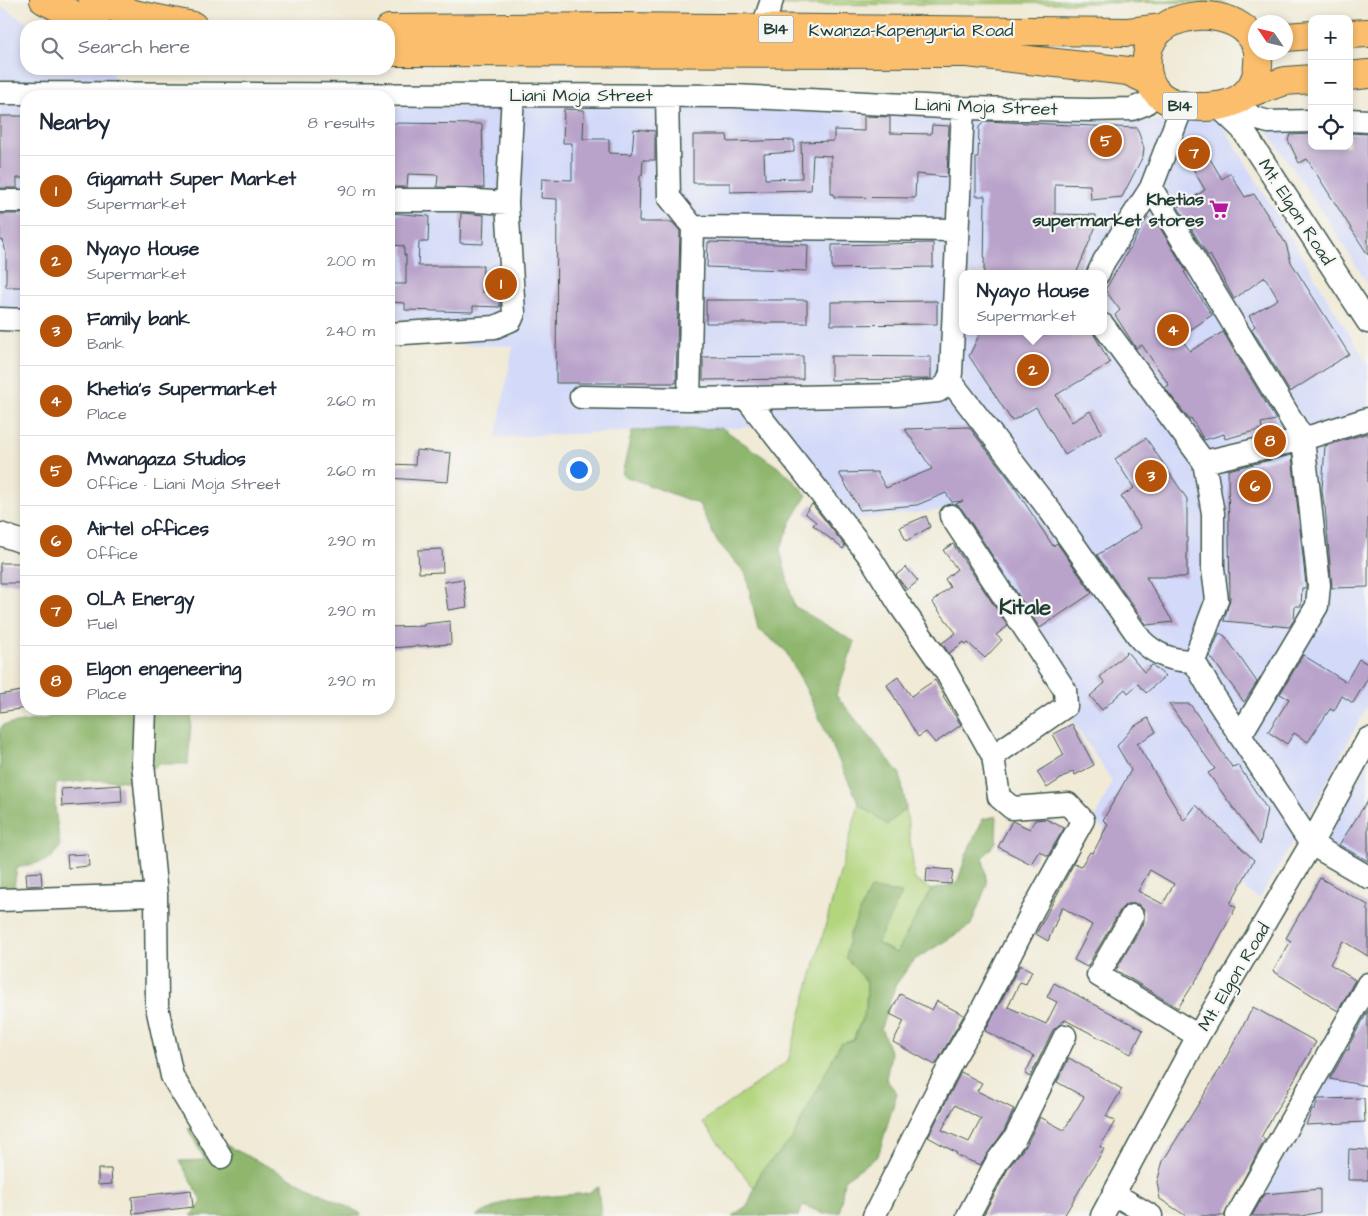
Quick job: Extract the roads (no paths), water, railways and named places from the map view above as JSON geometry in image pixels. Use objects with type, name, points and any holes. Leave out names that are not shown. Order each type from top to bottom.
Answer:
[{"type":"highway","points":[[44,0],[84,20]]},
{"type":"highway","points":[[93,0],[133,14],[163,20]]},
{"type":"highway","name":"B14","points":[[1248,33],[1229,19],[1214,17],[1176,20],[1163,28],[1152,39],[1147,53],[1146,67],[1154,87],[1168,102],[1182,107],[1233,101],[1285,81],[1308,79]]},
{"type":"highway","name":"Kwanza-Kapenguria Road","points":[[395,29],[617,27],[760,40],[967,53],[1128,71],[1154,87]]},
{"type":"highway","name":"Kwanza-Kapenguria Road","points":[[395,52],[760,40],[1128,32],[1163,28]]},
{"type":"highway","points":[[1353,34],[1368,32]]},
{"type":"highway","points":[[1293,36],[1308,35]]},
{"type":"highway","points":[[1233,101],[1255,81],[1259,67],[1259,60]]},
{"type":"highway","points":[[1353,76],[1368,74]]},
{"type":"street","points":[[760,40],[772,0]]},
{"type":"street","name":"Liani Moja Street","points":[[395,95],[734,96],[963,108],[1132,109],[1145,104],[1154,87]]},
{"type":"street","name":"Liani Moja Street","points":[[0,93],[20,93]]},
{"type":"street","points":[[395,334],[495,327],[511,320],[514,313],[507,203],[513,95]]},
{"type":"street","points":[[667,96],[670,197],[692,227],[689,399]]},
{"type":"street","points":[[1233,101],[1254,118],[1269,122],[1308,121]]},
{"type":"street","name":"Mt. Elgon Road","points":[[1233,101],[1242,129],[1368,322]]},
{"type":"street","points":[[1100,270],[1150,188],[1182,107]]},
{"type":"street","points":[[581,397],[689,399],[904,394],[938,391],[947,384],[949,379],[958,313],[957,230],[963,108]]},
{"type":"street","points":[[1353,120],[1368,121]]},
{"type":"street","points":[[1150,188],[1303,439],[1319,585],[1317,606],[1241,734]]},
{"type":"street","points":[[395,200],[463,200],[507,203]]},
{"type":"street","points":[[0,201],[20,201]]},
{"type":"street","points":[[692,227],[716,225],[742,228],[957,230]]},
{"type":"street","points":[[0,318],[20,320]]},
{"type":"street","points":[[1107,330],[1204,462],[1213,513],[1213,569],[1217,600],[1194,661]]},
{"type":"street","points":[[949,379],[1051,512],[1140,640],[1152,651],[1166,658],[1179,661],[1194,661]]},
{"type":"street","points":[[746,398],[870,557],[944,670],[993,756],[999,797],[1012,808],[1068,804],[1084,820],[1033,910],[982,1010],[951,1063],[874,1216]]},
{"type":"street","points":[[1204,462],[1303,439],[1368,420]]},
{"type":"street","points":[[950,516],[1065,690],[1066,706],[993,756]]},
{"type":"street","points":[[0,534],[20,541]]},
{"type":"street","points":[[1194,661],[1214,696],[1241,734],[1311,844],[1368,877]]},
{"type":"street","points":[[145,715],[142,763],[156,895],[157,1007],[172,1076],[221,1157]]},
{"type":"street","name":"Mt. Elgon Road","points":[[1102,1216],[1198,1036],[1311,844],[1368,740]]},
{"type":"street","points":[[0,900],[156,895]]},
{"type":"street","points":[[1132,916],[1098,975],[1198,1036]]},
{"type":"street","points":[[1237,1216],[1368,984]]},
{"type":"street","points":[[968,1216],[998,1160],[1015,1138],[1065,1036]]},
{"type":"street","points":[[1114,1194],[1152,1216]]},
{"type":"place","name":"Mwangaza Studios","points":[[1106,141]]},
{"type":"place","name":"OLA Energy","points":[[1194,153]]},
{"type":"place","name":"Khetias supermarket stores","points":[[1219,209]]},
{"type":"place","name":"Gigamatt Super Market","points":[[501,284]]},
{"type":"place","name":"Khetia's Supermarket","points":[[1173,330]]},
{"type":"place","name":"Nyayo House","points":[[1033,370]]},
{"type":"place","name":"Elgon engeneering","points":[[1270,441]]},
{"type":"place","name":"Family bank","points":[[1151,476]]},
{"type":"place","name":"Airtel offices","points":[[1255,486]]},
{"type":"district","name":"Kitale","points":[[1025,607]]}]
